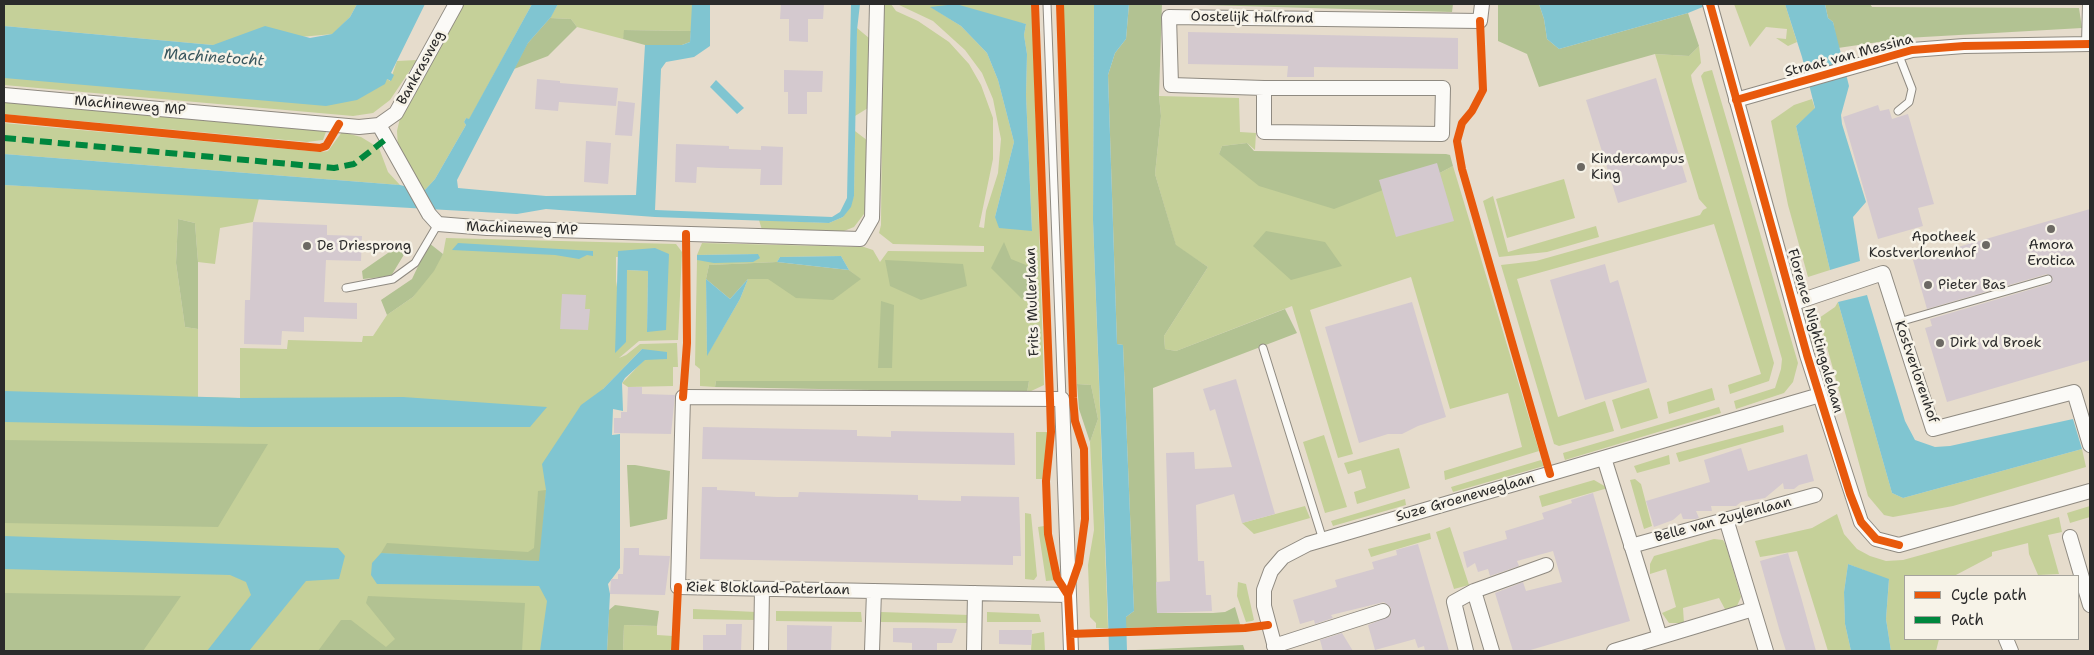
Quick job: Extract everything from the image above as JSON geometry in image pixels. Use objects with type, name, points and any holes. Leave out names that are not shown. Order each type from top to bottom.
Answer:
[{"type":"street","name":"Bankrasweg","points":[[379,125],[396,113],[456,4]]},
{"type":"street","name":"Machineweg MP","points":[[433,219],[487,228],[860,239],[872,218],[877,4]]},
{"type":"street","name":"Oostelijk Halfrond","points":[[1264,88],[1264,132],[1442,134],[1443,88],[1264,88],[1171,85],[1169,17],[1480,21],[1482,4]]},
{"type":"street","name":"Straat van Messina","points":[[1736,100],[1898,54],[1964,46],[2090,44],[2090,4]]},
{"type":"street","points":[[1711,7],[1736,100]]},
{"type":"street","name":"Machineweg MP","points":[[4,95],[359,127],[379,125]]},
{"type":"street","name":"Florence Nightingalelaan","points":[[1736,100],[1820,395],[1861,522],[1876,539],[1900,545],[2090,491]]},
{"type":"street","points":[[379,125],[433,219]]},
{"type":"street","name":"Kostverlorenhof","points":[[1794,303],[1883,273],[1933,429],[2074,392],[2090,445]]},
{"type":"street","name":"Suze Groeneweglaan","points":[[1274,645],[1264,606],[1264,590],[1271,571],[1283,557],[1308,544],[1820,395]]},
{"type":"street","name":"Riek Blokland-Paterlaan","points":[[1062,399],[683,397],[678,587],[1068,595]]},
{"type":"street","name":"Frits Mullerlaan","points":[[1062,399],[1071,651]]},
{"type":"street","points":[[1604,458],[1660,637]]},
{"type":"street","name":"Belle van Zuylenlaan","points":[[1631,546],[1815,495]]},
{"type":"street","points":[[1726,519],[1766,651]]},
{"type":"street","points":[[2070,538],[2090,605]]},
{"type":"street","points":[[1466,651],[1454,602],[1474,591],[1546,565]]},
{"type":"street","points":[[761,651],[762,589]]},
{"type":"street","points":[[872,651],[874,591]]},
{"type":"street","points":[[1474,591],[1492,651]]},
{"type":"street","points":[[974,651],[975,593]]},
{"type":"street","points":[[1614,651],[1753,609]]},
{"type":"street","points":[[1274,645],[1383,611]]},
{"type":"lane","name":"Frits Mullerlaan","points":[[1047,4],[1062,399]]},
{"type":"lane","points":[[1898,54],[1912,89],[1909,102],[1898,111]]},
{"type":"lane","points":[[346,288],[393,279],[415,263],[433,219]]},
{"type":"lane","points":[[1899,322],[2048,279]]},
{"type":"lane","points":[[1263,348],[1323,540]]},
{"type":"green space","points":[[4,4],[357,4],[350,17],[333,34],[213,45],[4,26]]},
{"type":"green space","points":[[463,4],[532,4],[469,120],[466,118],[464,122],[466,125],[435,179],[424,191],[398,147],[397,131],[400,118]]},
{"type":"green space","points":[[558,4],[694,4],[691,31],[625,30],[623,39],[577,27],[571,19],[550,18]]},
{"type":"green space","points":[[883,4],[891,4],[896,11],[918,21],[949,42],[969,64],[981,85],[993,118],[993,159],[979,227],[984,228],[986,211],[998,173],[1001,139],[993,99],[982,73],[965,50],[933,21],[897,4],[1032,4],[1044,385],[1027,393],[1029,381],[716,381],[715,387],[700,386],[700,369],[695,365],[697,260],[752,262],[758,254],[697,255],[702,243],[864,247],[873,250],[880,262],[888,251],[984,252],[984,246],[893,244],[879,233],[881,225]],"holes":[[[931,7],[1026,24],[1024,35],[1027,54],[1026,95],[1032,230],[995,217],[1014,142],[998,80],[987,53],[961,26]],[[841,256],[849,270],[860,279],[748,279],[740,299],[707,355],[706,279],[709,265],[777,262],[780,257]]]},
{"type":"green space","points":[[1063,4],[1094,4],[1093,220],[1108,628],[1096,628],[1096,623],[1090,617],[1088,565],[1094,530],[1090,442],[1098,419],[1091,385],[1077,384],[1068,247]]},
{"type":"green space","points":[[1129,4],[1162,4],[1159,96],[1161,116],[1155,174],[1176,245],[1208,267],[1164,336],[1165,349],[1176,351],[1285,309],[1297,333],[1153,388],[1157,613],[1213,613],[1225,612],[1235,607],[1240,624],[1126,628],[1126,617],[1134,611],[1123,345],[1117,344],[1108,75],[1115,53],[1126,39]]},
{"type":"green space","points":[[1169,4],[1453,4],[1452,12]]},
{"type":"green space","points":[[1498,4],[1539,4],[1544,19],[1547,39],[1559,49],[1688,13],[1699,46],[1689,56],[1655,54],[1539,87],[1527,54],[1498,41]]},
{"type":"green space","points":[[1734,4],[1785,4],[1797,42],[1788,46],[1776,38],[1786,39],[1787,29],[1766,27],[1750,47]]},
{"type":"green space","points":[[1825,4],[1870,4],[1872,7],[2079,8],[2082,28],[1906,38],[1838,48],[1833,22],[1828,18]]},
{"type":"green space","points":[[550,18],[571,19],[577,27],[548,56],[514,69],[527,44]]},
{"type":"green space","points":[[857,28],[869,38],[868,108],[855,116]]},
{"type":"green space","points":[[624,30],[691,31],[690,42],[682,45],[645,45],[623,39]]},
{"type":"green space","points":[[1699,46],[1701,63],[1691,75],[1692,81],[1774,363],[1769,381],[1730,394],[1728,385],[1761,374],[1714,224],[1517,279],[1558,417],[1605,401],[1614,431],[1559,446],[1554,444],[1501,265],[1536,261],[1700,215],[1707,208],[1699,199],[1655,54],[1689,56]]},
{"type":"green space","points":[[417,60],[390,100],[373,113],[353,116],[4,85],[4,78],[387,79],[390,81],[397,61]]},
{"type":"green space","points":[[1712,70],[1798,363],[1793,382],[1784,393],[1736,409],[1734,401],[1775,388],[1782,359],[1701,76],[1704,72]]},
{"type":"green space","points":[[1159,96],[1239,98],[1240,132],[1256,133],[1255,150],[1247,143],[1222,146],[1219,154],[1388,188],[1432,177],[1453,166],[1539,451],[1445,480],[1444,471],[1522,447],[1508,393],[1450,409],[1411,277],[1310,310],[1353,454],[1338,458],[1292,306],[1176,351],[1165,349],[1164,336],[1208,267],[1176,246],[1155,174],[1161,116]]},
{"type":"green space","points":[[1812,99],[1815,109],[1796,126],[1830,270],[1808,277],[1788,205],[1771,121],[1794,105]]},
{"type":"green space","points":[[4,101],[327,129],[323,140],[307,142],[4,114]]},
{"type":"green space","points":[[4,123],[321,152],[328,151],[342,132],[361,137],[379,148],[388,172],[400,185],[4,154]]},
{"type":"green space","points":[[855,131],[868,141],[868,195],[864,214],[854,227],[839,233],[762,230],[759,220],[829,223],[843,217],[854,196]]},
{"type":"green space","points":[[1247,143],[1254,151],[1446,154],[1450,155],[1453,166],[1432,177],[1388,188],[1334,209],[1259,186],[1219,154],[1222,146]]},
{"type":"green space","points":[[1564,179],[1575,218],[1507,238],[1496,199]]},
{"type":"green space","points":[[4,185],[259,198],[253,222],[220,228],[215,264],[198,262],[195,223],[178,219],[176,263],[185,327],[198,329],[198,397],[240,398],[240,348],[287,349],[288,340],[362,342],[363,336],[373,336],[387,315],[413,297],[443,254],[446,238],[676,244],[682,252],[678,340],[639,341],[619,358],[640,344],[677,343],[678,367],[673,367],[673,386],[628,387],[622,383],[645,359],[642,349],[603,389],[597,651],[4,651]],"holes":[[[669,254],[647,331],[648,271],[626,270],[626,342],[616,281],[616,257]]]},
{"type":"green space","points":[[1493,196],[1508,252],[1596,226],[1599,237],[1547,252],[1499,257],[1483,201]]},
{"type":"green space","points":[[178,219],[195,223],[198,262],[198,329],[185,327],[176,263]]},
{"type":"green space","points":[[1266,231],[1325,242],[1342,266],[1291,280],[1253,246]]},
{"type":"green space","points":[[1004,242],[1011,259],[1031,267],[1030,285],[1022,299],[991,268]]},
{"type":"green space","points":[[429,243],[443,254],[434,271],[413,297],[387,315],[381,300],[412,279]]},
{"type":"green space","points":[[398,246],[408,248],[391,276],[363,279],[362,271]]},
{"type":"green space","points":[[885,260],[963,264],[967,286],[921,300],[890,286]]},
{"type":"green space","points":[[777,262],[849,270],[861,279],[833,300],[796,298],[768,279],[748,279],[730,299],[706,279],[709,265]]},
{"type":"green space","points":[[881,301],[894,305],[892,368],[878,368]]},
{"type":"green space","points":[[1838,302],[1892,493],[1903,498],[2082,449],[2086,467],[1953,506],[1893,517],[1884,515],[1868,496],[1819,318],[1835,307]]},
{"type":"green space","points":[[716,381],[1029,381],[1027,393],[715,387]]},
{"type":"green space","points":[[1077,384],[1091,385],[1098,419],[1090,442],[1079,409]]},
{"type":"green space","points":[[1649,388],[1658,418],[1621,429],[1612,400]]},
{"type":"green space","points":[[1712,388],[1715,400],[1669,414],[1667,402]]},
{"type":"green space","points":[[1719,407],[1721,413],[1565,460],[1563,453]]},
{"type":"green space","points":[[1783,425],[1784,432],[1679,462],[1676,453]]},
{"type":"green space","points":[[1036,432],[1048,432],[1042,479],[1036,479]]},
{"type":"green space","points":[[1324,435],[1347,507],[1325,513],[1303,442]]},
{"type":"green space","points":[[4,440],[268,444],[218,527],[4,523]]},
{"type":"green space","points":[[1399,448],[1410,488],[1357,504],[1354,492],[1366,488],[1361,470],[1348,474],[1344,463]]},
{"type":"green space","points":[[1669,455],[1670,464],[1637,473],[1634,466]]},
{"type":"green space","points":[[1541,460],[1544,466],[1453,492],[1451,487]]},
{"type":"green space","points":[[627,465],[670,471],[667,519],[630,527]]},
{"type":"green space","points":[[1635,479],[1641,484],[1652,526],[1644,529],[1630,480]]},
{"type":"green space","points":[[1594,480],[1608,488],[1542,507],[1539,496]]},
{"type":"green space","points":[[546,490],[540,561],[381,553],[387,543],[528,552],[534,548],[538,491]]},
{"type":"green space","points":[[1405,499],[1406,505],[1333,526],[1331,521]]},
{"type":"green space","points":[[1305,506],[1310,518],[1254,534],[1242,523]]},
{"type":"green space","points":[[2090,506],[2090,517],[2070,523],[2067,513]]},
{"type":"green space","points":[[1025,513],[1031,514],[1037,576],[1034,580],[1025,579]]},
{"type":"green space","points":[[1837,514],[1844,534],[1857,549],[1886,561],[1903,560],[2059,517],[2062,532],[2048,535],[2059,574],[2038,575],[2029,554],[2028,543],[1992,552],[1992,556],[1956,575],[1904,575],[1904,640],[1939,640],[1936,651],[1891,651],[1886,619],[1889,580],[1848,564],[1844,592],[1845,624],[1851,651],[1828,651],[1797,551],[1760,557],[1755,541],[1812,528]]},
{"type":"green space","points":[[1044,526],[1056,580],[1046,581],[1038,527]]},
{"type":"green space","points":[[1450,527],[1469,585],[1454,589],[1436,532]]},
{"type":"green space","points":[[1430,533],[1431,539],[1371,557],[1368,549]]},
{"type":"green space","points":[[1714,539],[1723,540],[1726,545],[1741,597],[1737,606],[1726,611],[1719,598],[1683,608],[1684,623],[1669,623],[1662,613],[1676,607],[1666,569],[1650,574],[1650,564],[1654,556]]},
{"type":"green space","points":[[1238,582],[1246,584],[1254,620],[1252,621],[1246,622],[1237,596]]},
{"type":"green space","points":[[4,593],[181,596],[143,651],[4,651]]},
{"type":"green space","points":[[368,596],[525,603],[522,651],[318,651],[341,620],[351,620],[386,647],[395,639],[366,603]]},
{"type":"green space","points":[[615,605],[659,611],[657,626],[624,625],[623,651],[607,651],[609,610]]},
{"type":"green space","points":[[693,609],[756,612],[756,620],[693,619]]},
{"type":"green space","points":[[776,611],[861,612],[862,622],[776,621]]},
{"type":"green space","points":[[881,612],[969,615],[967,623],[881,622]]},
{"type":"green space","points":[[987,612],[1039,614],[1041,622],[987,622]]},
{"type":"green space","points":[[624,625],[657,626],[657,635],[673,636],[672,651],[623,651]]},
{"type":"green space","points":[[1044,632],[1045,651],[1031,651],[1032,634]]},
{"type":"green space","points":[[1243,645],[1245,651],[1114,651]]},
{"type":"water","name":"Machinetocht","points":[[357,4],[425,4],[391,73],[394,75],[391,81],[387,79],[385,84],[357,100],[326,106],[4,78],[4,26],[213,45],[265,26],[310,38],[332,34],[350,17]]},
{"type":"water","points":[[532,4],[558,4],[551,17],[528,43],[457,180],[458,188],[546,196],[636,195],[645,45],[682,45],[690,42],[692,4],[710,4],[710,46],[694,57],[666,62],[661,69],[655,210],[832,217],[840,212],[847,198],[851,4],[860,4],[857,30],[854,196],[851,207],[843,217],[829,223],[655,217],[546,209],[517,214],[4,185],[4,154],[400,185],[424,191],[435,179],[466,125],[464,122],[466,118],[469,119]]},
{"type":"water","points":[[956,4],[1026,24],[1024,35],[1027,54],[1026,95],[1032,231],[999,228],[995,217],[1014,142],[998,80],[987,53],[961,26],[930,7]]},
{"type":"water","points":[[1094,4],[1129,4],[1126,39],[1115,53],[1108,75],[1117,344],[1123,345],[1134,611],[1126,617],[1127,651],[1109,651],[1093,220]]},
{"type":"water","points":[[1539,4],[1710,4],[1688,13],[1559,49],[1547,39],[1544,19]]},
{"type":"water","points":[[1785,4],[1825,4],[1828,18],[1833,22],[1849,86],[1841,115],[1842,124],[1866,202],[1853,217],[1860,261],[1830,270],[1796,126],[1815,108],[1802,57]]},
{"type":"water","points":[[716,80],[744,108],[737,114],[710,87]]},
{"type":"water","points":[[458,243],[593,251],[593,256],[587,255],[579,259],[555,255],[452,250]]},
{"type":"water","points":[[655,248],[669,254],[666,330],[647,332],[648,271],[627,270],[626,342],[615,353],[618,251]]},
{"type":"water","points":[[758,254],[760,258],[753,262],[714,263],[697,260],[697,255]]},
{"type":"water","points":[[841,256],[849,270],[777,262],[780,257]]},
{"type":"water","points":[[706,279],[730,299],[748,279],[740,299],[707,356]]},
{"type":"water","points":[[1867,295],[1905,421],[1915,440],[1935,447],[1950,446],[2073,419],[2082,449],[1903,498],[1892,493],[1838,302]]},
{"type":"water","points":[[642,349],[667,352],[667,359],[645,360],[625,378],[622,383],[623,411],[613,409],[612,435],[620,434],[620,568],[608,584],[610,594],[607,651],[540,651],[547,601],[539,586],[377,584],[371,575],[372,563],[381,553],[539,561],[546,490],[542,464],[581,405],[603,389]]},
{"type":"water","points":[[4,391],[240,398],[403,397],[547,407],[530,427],[252,427],[4,422]]},
{"type":"water","points":[[4,536],[338,548],[345,556],[339,579],[306,581],[249,651],[207,651],[251,595],[246,582],[230,575],[4,569]]},
{"type":"water","points":[[1848,564],[1889,579],[1886,619],[1891,651],[1851,651],[1845,624],[1844,592]]},
{"type":"building","points":[[781,4],[824,4],[823,19],[808,19],[808,42],[789,41],[789,19],[780,19]]},
{"type":"building","points":[[1188,32],[1458,38],[1458,69],[1314,67],[1314,77],[1287,77],[1288,66],[1188,64]]},
{"type":"building","points":[[784,70],[823,71],[822,92],[807,92],[807,114],[788,114],[788,92],[784,92]]},
{"type":"building","points":[[1656,78],[1687,182],[1618,203],[1586,100]]},
{"type":"building","points":[[537,79],[618,88],[616,106],[559,102],[558,111],[535,109]]},
{"type":"building","points":[[618,101],[635,103],[632,136],[615,135]]},
{"type":"building","points":[[1878,105],[1880,111],[1889,109],[1892,119],[1908,114],[1934,204],[1918,208],[1923,226],[1878,239],[1843,117]]},
{"type":"building","points":[[586,141],[611,143],[608,184],[584,182]]},
{"type":"building","points":[[676,144],[729,146],[729,149],[761,150],[761,146],[783,147],[782,185],[760,185],[761,169],[697,167],[696,183],[675,182]]},
{"type":"building","points":[[1437,163],[1454,221],[1396,237],[1379,180]]},
{"type":"building","points":[[2090,209],[2090,360],[1947,402],[1925,328],[1932,326],[1930,319],[2049,284],[2053,278],[2047,274],[1927,309],[1913,260]]},
{"type":"building","points":[[253,222],[327,225],[327,235],[362,236],[361,261],[326,260],[324,302],[357,303],[357,319],[304,317],[304,332],[282,331],[281,345],[244,344],[245,300],[250,300]]},
{"type":"building","points":[[1605,264],[1610,283],[1618,280],[1647,382],[1585,400],[1550,280]]},
{"type":"building","points":[[562,294],[586,295],[585,309],[590,309],[588,330],[560,329]]},
{"type":"building","points":[[1412,302],[1446,417],[1418,426],[1402,434],[1388,434],[1359,443],[1325,327]]},
{"type":"building","points":[[1236,379],[1275,514],[1242,523],[1234,494],[1196,505],[1198,561],[1204,561],[1206,595],[1211,595],[1212,611],[1157,613],[1156,582],[1170,581],[1166,453],[1194,452],[1195,469],[1232,467],[1215,409],[1210,411],[1203,389]]},
{"type":"building","points":[[628,387],[642,387],[642,394],[675,395],[671,434],[614,433],[614,418],[621,418],[621,412],[627,412]]},
{"type":"building","points":[[703,427],[857,430],[857,436],[891,437],[891,431],[1014,433],[1015,465],[702,459]]},
{"type":"building","points":[[1741,448],[1748,471],[1807,454],[1814,481],[1799,485],[1794,489],[1784,489],[1783,483],[1765,498],[1741,502],[1736,506],[1711,506],[1712,511],[1696,511],[1699,518],[1696,519],[1683,519],[1681,513],[1673,520],[1654,527],[1646,501],[1710,482],[1704,460]]},
{"type":"building","points":[[702,487],[717,487],[717,490],[755,492],[755,496],[777,497],[798,497],[799,492],[918,495],[918,500],[961,501],[961,496],[1019,497],[1021,556],[1013,556],[1013,565],[700,559]]},
{"type":"building","points":[[1593,493],[1630,621],[1527,651],[1513,651],[1495,593],[1523,582],[1526,591],[1562,582],[1553,551],[1517,561],[1519,566],[1490,576],[1488,569],[1478,572],[1475,563],[1467,568],[1463,552],[1507,539],[1505,531],[1544,519],[1542,513],[1572,503],[1571,500]]},
{"type":"building","points":[[1418,544],[1449,651],[1425,651],[1424,646],[1418,648],[1415,639],[1375,650],[1368,625],[1390,616],[1391,608],[1384,602],[1331,615],[1333,618],[1315,624],[1314,620],[1300,624],[1293,600],[1337,587],[1335,580],[1374,569],[1372,562],[1397,555],[1396,550]]},
{"type":"building","points":[[624,548],[639,548],[639,555],[670,556],[665,595],[610,594],[611,579],[618,579],[618,574],[623,574]]},
{"type":"building","points":[[1788,553],[1816,651],[1786,651],[1780,632],[1760,561]]},
{"type":"building","points":[[726,624],[742,624],[741,651],[703,651],[703,635],[726,635]]},
{"type":"building","points":[[787,625],[832,626],[831,651],[787,651]]},
{"type":"building","points":[[893,628],[957,629],[952,643],[937,643],[937,651],[912,651],[912,643],[893,642]]},
{"type":"building","points":[[999,630],[1032,630],[1031,645],[999,644]]},
{"type":"building","points":[[1342,633],[1353,651],[1323,651],[1320,640]]},
{"type":"marked path","points":[[4,138],[334,168],[354,164],[386,139]]},
{"type":"cycle path","points":[[1035,4],[1051,432],[1046,481],[1048,534],[1057,578],[1068,595]]},
{"type":"cycle path","points":[[1060,4],[1073,398],[1075,421],[1084,449],[1085,519],[1079,563],[1068,595],[1071,651]]},
{"type":"cycle path","points":[[1710,4],[1807,355],[1850,494],[1861,522],[1876,539],[1899,545]]},
{"type":"cycle path","points":[[1480,21],[1483,90],[1472,111],[1462,123],[1457,141],[1462,169],[1550,474]]},
{"type":"cycle path","points":[[1736,100],[1912,50],[1964,46],[2090,44]]},
{"type":"cycle path","points":[[4,118],[320,148],[326,146],[339,124]]},
{"type":"cycle path","points":[[683,397],[687,343],[686,234]]},
{"type":"cycle path","points":[[675,651],[678,587]]},
{"type":"cycle path","points":[[1070,634],[1245,628],[1268,625]]},
{"type":"place","name":"Kindercampus King","points":[[1581,167]]},
{"type":"place","name":"Amora Erotica","points":[[2051,229]]},
{"type":"place","name":"Apotheek Kostverlorenhof","points":[[1986,245]]},
{"type":"place","name":"De Driesprong","points":[[307,246]]},
{"type":"place","name":"Pieter Bas","points":[[1928,285]]},
{"type":"place","name":"Dirk vd Broek","points":[[1940,343]]}]
